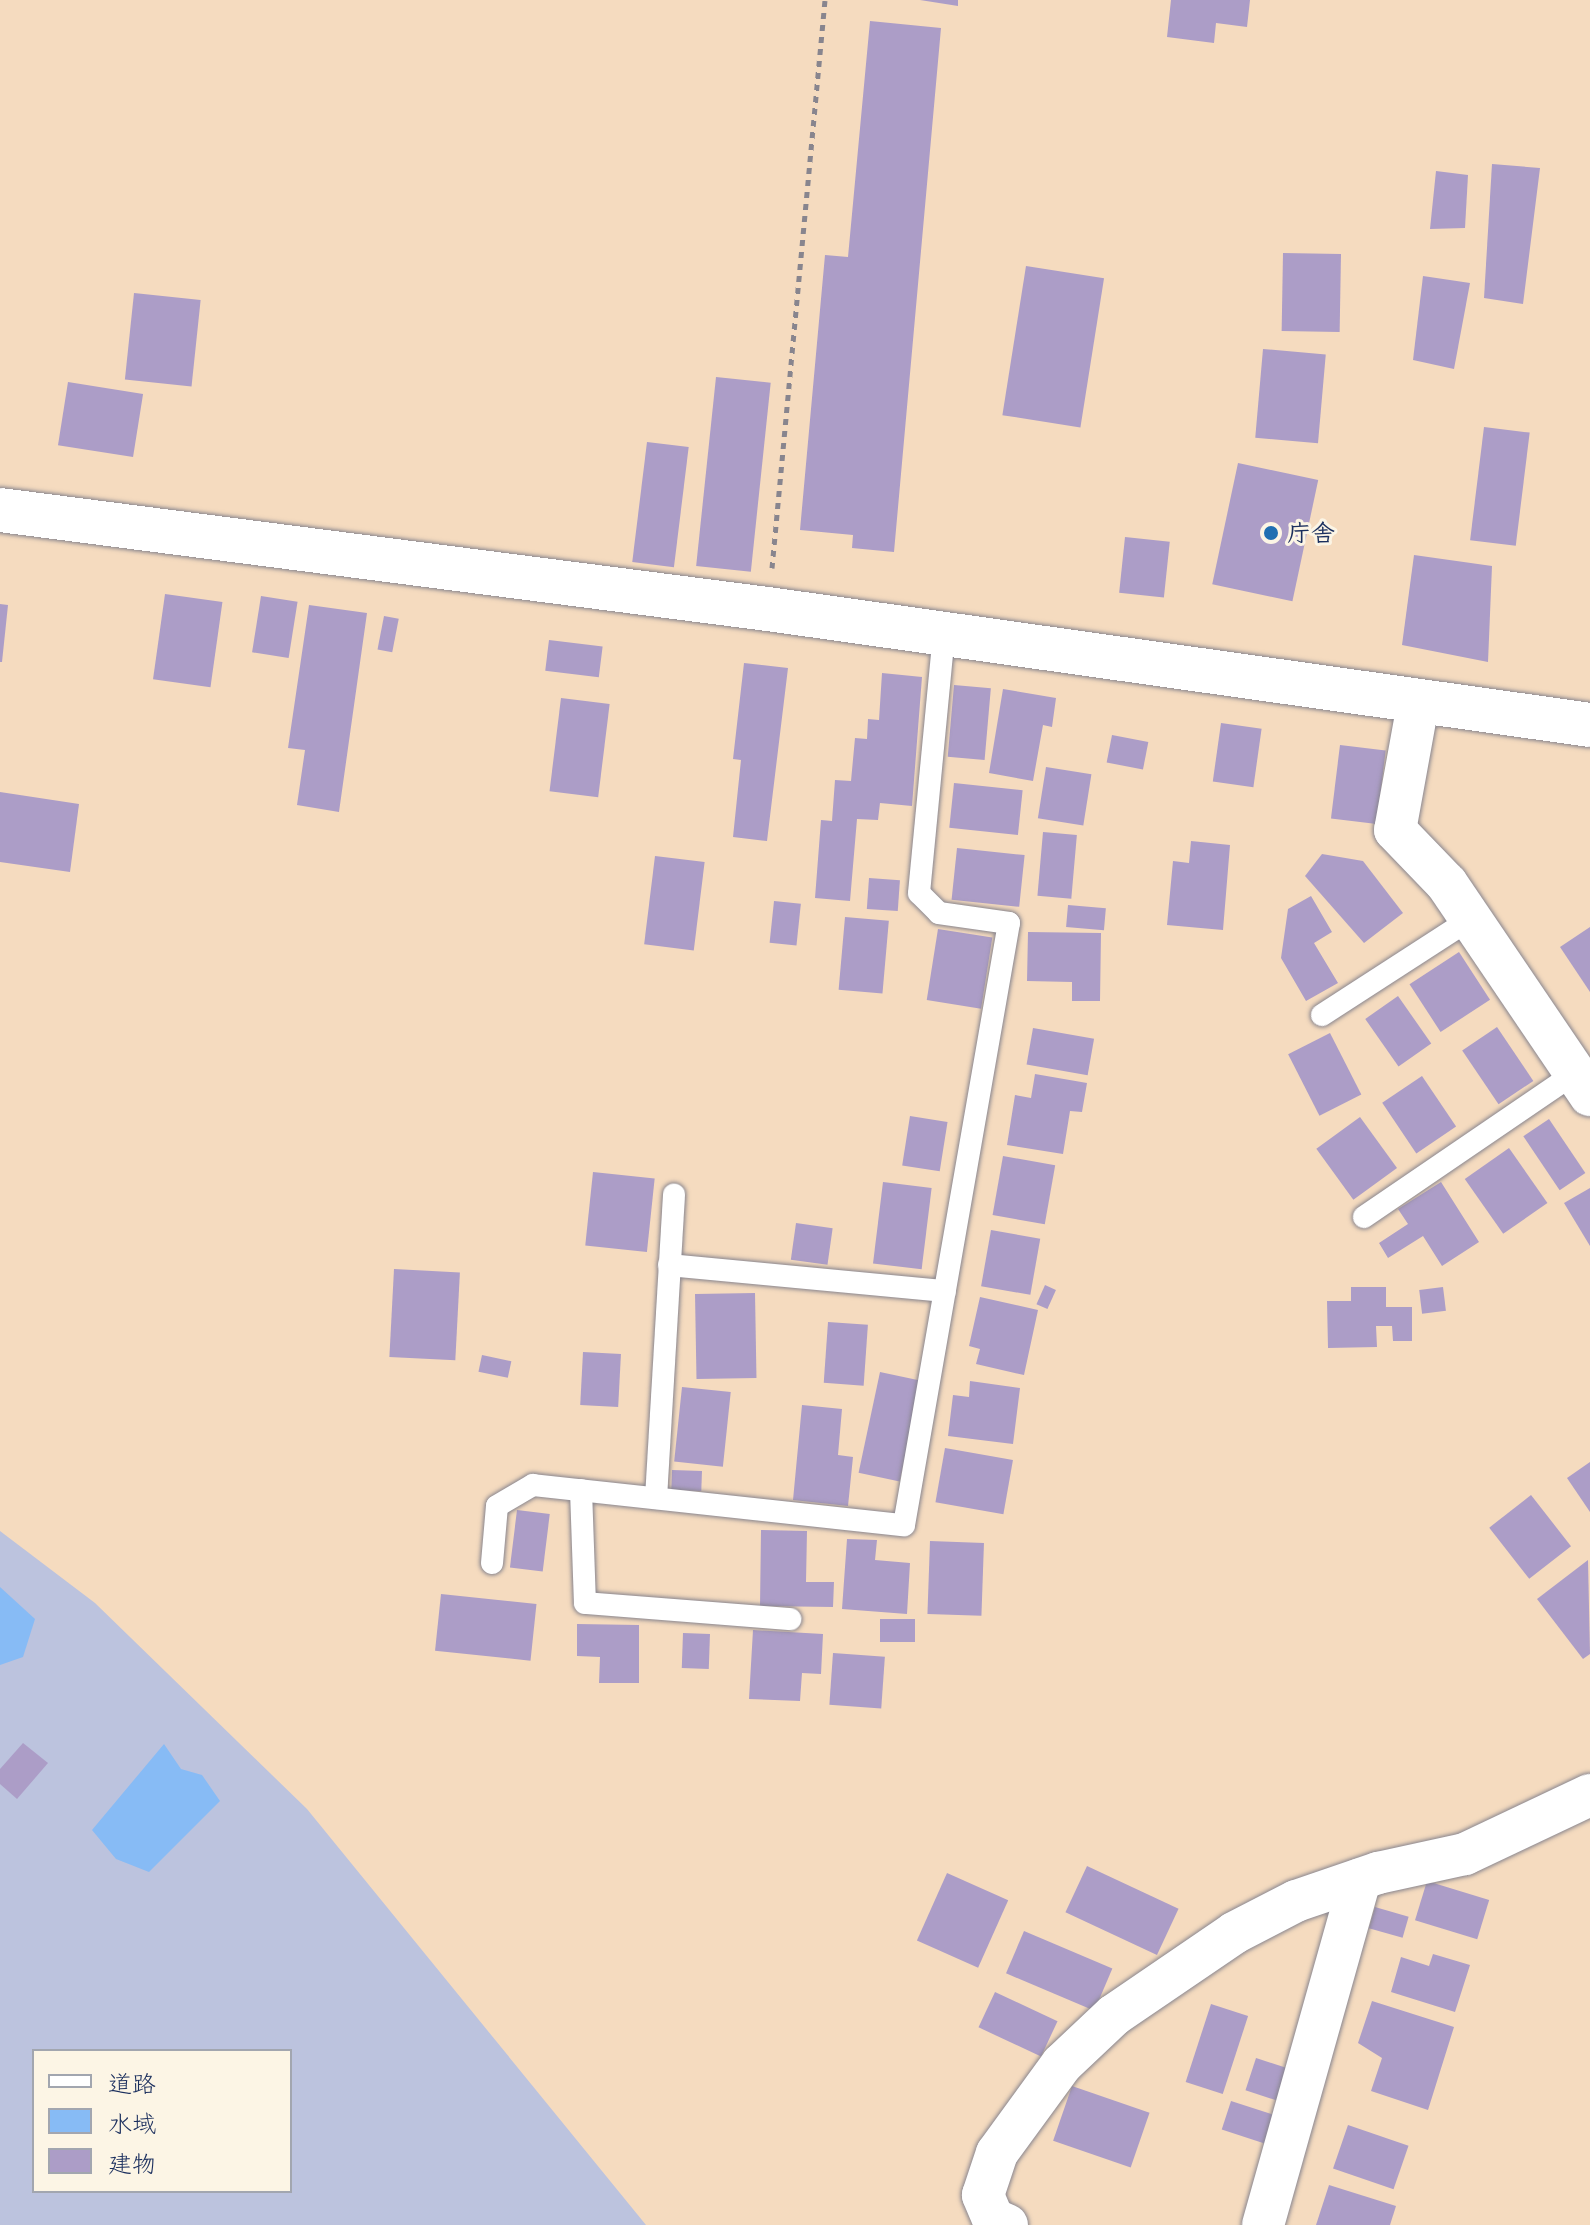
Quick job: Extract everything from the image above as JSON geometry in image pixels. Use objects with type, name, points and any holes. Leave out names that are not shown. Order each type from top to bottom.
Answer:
[{"type":"street","points":[[0,510],[768,609],[1418,704],[1590,725]]},
{"type":"street","points":[[1418,704],[1395,830],[1447,884],[1582,1084]]},
{"type":"street","points":[[1007,2225],[993,2219],[983,2195],[997,2153],[1062,2064],[1114,2015],[1234,1933],[1296,1901],[1360,1879],[1465,1854],[1590,1795]]},
{"type":"street","points":[[1263,2225],[1360,1879]]},
{"type":"lane","points":[[492,1563],[497,1506],[533,1485],[904,1525],[1009,923],[939,913],[919,893],[944,635]]},
{"type":"lane","points":[[1322,1015],[1469,920]]},
{"type":"lane","points":[[1364,1217],[1582,1084]]},
{"type":"lane","points":[[656,1498],[674,1195]]},
{"type":"lane","points":[[669,1265],[945,1291]]},
{"type":"lane","points":[[581,1490],[585,1603],[790,1619]]},
{"type":"path","points":[[768,609],[825,0]]},
{"type":"shaded area","points":[[0,1531],[95,1603],[307,1809],[646,2225],[0,2225]]},
{"type":"water","points":[[0,1587],[35,1619],[23,1657],[0,1665]]},
{"type":"water","points":[[164,1744],[181,1769],[202,1775],[220,1801],[149,1872],[116,1859],[92,1830]]},
{"type":"building","points":[[920,0],[958,0],[958,6]]},
{"type":"building","points":[[1171,0],[1250,0],[1247,27],[1216,23],[1214,43],[1167,37]]},
{"type":"building","points":[[870,21],[941,28],[894,552],[852,548],[853,535],[800,530],[825,255],[848,257]]},
{"type":"building","points":[[1492,164],[1540,168],[1523,304],[1484,298]]},
{"type":"building","points":[[1436,171],[1468,175],[1465,228],[1430,229]]},
{"type":"building","points":[[1283,253],[1341,254],[1340,332],[1282,331]]},
{"type":"building","points":[[1026,266],[1104,278],[1080,427],[1002,415]]},
{"type":"building","points":[[1423,276],[1470,283],[1454,369],[1413,360]]},
{"type":"building","points":[[134,293],[201,300],[192,387],[125,380]]},
{"type":"building","points":[[1263,349],[1326,354],[1318,443],[1255,438]]},
{"type":"building","points":[[716,377],[771,383],[751,572],[696,566]]},
{"type":"building","points":[[68,382],[143,394],[133,457],[58,445]]},
{"type":"building","points":[[1484,427],[1530,433],[1516,546],[1470,540]]},
{"type":"building","points":[[647,442],[689,447],[674,567],[632,562]]},
{"type":"building","name":"庁舎","points":[[1238,463],[1318,480],[1292,601],[1212,584]]},
{"type":"building","points":[[1125,537],[1170,542],[1164,597],[1119,593]]},
{"type":"building","points":[[1414,555],[1492,566],[1488,662],[1402,645]]},
{"type":"building","points":[[165,594],[222,602],[210,687],[153,679]]},
{"type":"building","points":[[261,596],[298,602],[289,658],[252,652]]},
{"type":"building","points":[[0,604],[8,605],[2,662],[0,662]]},
{"type":"building","points":[[309,605],[367,613],[339,812],[297,805],[305,750],[288,748]]},
{"type":"building","points":[[384,616],[399,619],[392,652],[378,649]]},
{"type":"building","points":[[549,640],[603,647],[599,677],[545,671]]},
{"type":"building","points":[[744,663],[788,668],[767,841],[733,837],[741,760],[733,759]]},
{"type":"building","points":[[882,673],[922,677],[912,806],[880,803],[878,820],[857,819],[850,901],[815,898],[821,820],[832,821],[835,780],[851,781],[855,738],[867,739],[868,719],[879,720]]},
{"type":"building","points":[[954,685],[991,688],[985,760],[948,757]]},
{"type":"building","points":[[1003,689],[1056,698],[1052,727],[1043,725],[1033,781],[989,773]]},
{"type":"building","points":[[561,698],[610,704],[598,797],[550,791]]},
{"type":"building","points":[[1221,723],[1262,729],[1253,787],[1213,781]]},
{"type":"building","points":[[1112,735],[1148,742],[1143,770],[1107,762]]},
{"type":"building","points":[[1340,745],[1386,751],[1377,824],[1331,818]]},
{"type":"building","points":[[1046,767],[1091,774],[1083,826],[1038,818]]},
{"type":"building","points":[[954,783],[1023,790],[1018,835],[949,828]]},
{"type":"building","points":[[0,792],[79,804],[70,872],[0,862]]},
{"type":"building","points":[[1043,832],[1077,835],[1071,899],[1037,896]]},
{"type":"building","points":[[1191,841],[1230,845],[1223,930],[1167,925],[1173,861],[1189,863]]},
{"type":"building","points":[[957,848],[1025,855],[1019,907],[952,900]]},
{"type":"building","points":[[1322,854],[1363,861],[1403,913],[1364,943],[1305,876]]},
{"type":"building","points":[[655,856],[705,862],[694,950],[644,944]]},
{"type":"building","points":[[869,878],[900,880],[898,911],[867,909]]},
{"type":"building","points":[[1311,896],[1332,932],[1314,943],[1338,983],[1306,1001],[1281,958],[1288,909]]},
{"type":"building","points":[[774,901],[801,904],[796,946],[770,943]]},
{"type":"building","points":[[1068,905],[1106,908],[1104,930],[1066,927]]},
{"type":"building","points":[[845,917],[889,921],[882,994],[839,990]]},
{"type":"building","points":[[1590,927],[1590,992],[1560,947]]},
{"type":"building","points":[[938,929],[992,938],[981,1009],[927,1000]]},
{"type":"building","points":[[1028,932],[1101,933],[1100,1001],[1072,1001],[1072,982],[1027,981]]},
{"type":"building","points":[[1459,952],[1490,1000],[1441,1032],[1410,984]]},
{"type":"building","points":[[1398,996],[1431,1044],[1399,1066],[1365,1019]]},
{"type":"building","points":[[1497,1027],[1533,1081],[1499,1104],[1462,1050]]},
{"type":"building","points":[[1033,1028],[1094,1039],[1088,1075],[1027,1064]]},
{"type":"building","points":[[1330,1033],[1361,1094],[1319,1116],[1288,1054]]},
{"type":"building","points":[[1035,1074],[1087,1083],[1082,1112],[1070,1111],[1063,1154],[1007,1145],[1015,1095],[1031,1098]]},
{"type":"building","points":[[1422,1076],[1456,1127],[1416,1153],[1382,1103]]},
{"type":"building","points":[[910,1116],[948,1122],[940,1171],[902,1165]]},
{"type":"building","points":[[1360,1117],[1397,1168],[1353,1200],[1316,1149]]},
{"type":"building","points":[[1549,1119],[1585,1173],[1560,1190],[1523,1136]]},
{"type":"building","points":[[1509,1148],[1547,1203],[1503,1234],[1465,1179]]},
{"type":"building","points":[[1003,1156],[1055,1165],[1045,1224],[993,1215]]},
{"type":"building","points":[[593,1172],[655,1178],[647,1252],[585,1246]]},
{"type":"building","points":[[883,1182],[932,1188],[922,1269],[873,1263]]},
{"type":"building","points":[[1441,1182],[1479,1242],[1442,1266],[1423,1236],[1388,1258],[1379,1243],[1408,1224],[1398,1209]]},
{"type":"building","points":[[1590,1188],[1590,1246],[1564,1203]]},
{"type":"building","points":[[796,1223],[833,1228],[827,1265],[791,1260]]},
{"type":"building","points":[[991,1230],[1040,1239],[1030,1295],[981,1286]]},
{"type":"building","points":[[394,1269],[460,1272],[455,1360],[389,1357]]},
{"type":"building","points":[[1045,1285],[1056,1290],[1047,1309],[1036,1304]]},
{"type":"building","points":[[1351,1287],[1386,1287],[1386,1307],[1412,1307],[1412,1341],[1393,1341],[1392,1326],[1376,1326],[1377,1347],[1328,1348],[1327,1301],[1351,1301]]},
{"type":"building","points":[[1443,1287],[1446,1311],[1422,1314],[1419,1290]]},
{"type":"building","points":[[755,1293],[756,1378],[696,1379],[695,1294]]},
{"type":"building","points":[[980,1297],[1038,1310],[1024,1375],[976,1364],[980,1349],[969,1346]]},
{"type":"building","points":[[828,1322],[868,1325],[864,1386],[824,1383]]},
{"type":"building","points":[[583,1352],[621,1354],[618,1407],[580,1405]]},
{"type":"building","points":[[482,1355],[511,1361],[508,1378],[478,1372]]},
{"type":"building","points":[[880,1372],[921,1381],[900,1481],[859,1473]]},
{"type":"building","points":[[970,1381],[1020,1388],[1013,1444],[948,1436],[953,1395],[969,1397]]},
{"type":"building","points":[[682,1387],[731,1392],[723,1467],[674,1462]]},
{"type":"building","points":[[802,1405],[842,1409],[838,1455],[853,1457],[848,1506],[793,1500]]},
{"type":"building","points":[[945,1448],[1013,1460],[1003,1514],[935,1502]]},
{"type":"building","points":[[1590,1462],[1590,1512],[1567,1478]]},
{"type":"building","points":[[672,1470],[702,1471],[701,1491],[671,1490]]},
{"type":"building","points":[[1531,1495],[1571,1546],[1529,1579],[1489,1528]]},
{"type":"building","points":[[517,1510],[550,1514],[543,1572],[510,1568]]},
{"type":"building","points":[[761,1530],[807,1531],[806,1582],[834,1582],[833,1607],[760,1606]]},
{"type":"building","points":[[847,1539],[877,1540],[875,1560],[910,1563],[907,1614],[842,1609]]},
{"type":"building","points":[[930,1541],[984,1543],[981,1616],[927,1614]]},
{"type":"building","points":[[1588,1560],[1590,1654],[1583,1659],[1537,1599]]},
{"type":"building","points":[[441,1594],[536,1604],[531,1661],[435,1651]]},
{"type":"building","points":[[880,1619],[915,1619],[915,1642],[880,1642]]},
{"type":"building","points":[[577,1624],[639,1625],[639,1683],[599,1683],[600,1657],[577,1656]]},
{"type":"building","points":[[753,1630],[823,1634],[821,1674],[802,1673],[800,1701],[749,1699]]},
{"type":"building","points":[[683,1633],[710,1634],[709,1669],[682,1668]]},
{"type":"building","points":[[833,1653],[885,1657],[881,1709],[829,1705]]},
{"type":"building","points":[[23,1743],[48,1763],[17,1799],[0,1784],[0,1769]]},
{"type":"building","points":[[1087,1866],[1179,1909],[1157,1955],[1065,1912]]},
{"type":"building","points":[[947,1873],[1008,1900],[978,1968],[917,1941]]},
{"type":"building","points":[[1427,1881],[1489,1900],[1477,1939],[1415,1920]]},
{"type":"building","points":[[1375,1907],[1409,1917],[1403,1938],[1369,1928]]},
{"type":"building","points":[[1024,1931],[1112,1969],[1094,2011],[1006,1973]]},
{"type":"building","points":[[1433,1954],[1470,1965],[1455,2012],[1391,1992],[1401,1957],[1429,1966]]},
{"type":"building","points":[[995,1992],[1058,2021],[1041,2057],[979,2027]]},
{"type":"building","points":[[1372,2001],[1454,2027],[1428,2110],[1371,2091],[1382,2058],[1358,2043]]},
{"type":"building","points":[[1211,2004],[1248,2016],[1223,2094],[1186,2082]]},
{"type":"building","points":[[1256,2058],[1292,2070],[1282,2102],[1245,2090]]},
{"type":"building","points":[[1072,2086],[1150,2113],[1131,2168],[1053,2141]]},
{"type":"building","points":[[1231,2101],[1274,2115],[1265,2143],[1222,2130]]},
{"type":"building","points":[[1348,2125],[1409,2146],[1394,2189],[1333,2168]]},
{"type":"building","points":[[1329,2185],[1396,2206],[1390,2225],[1316,2225]]},
{"type":"place","name":"庁舎","points":[[1271,533]]}]
